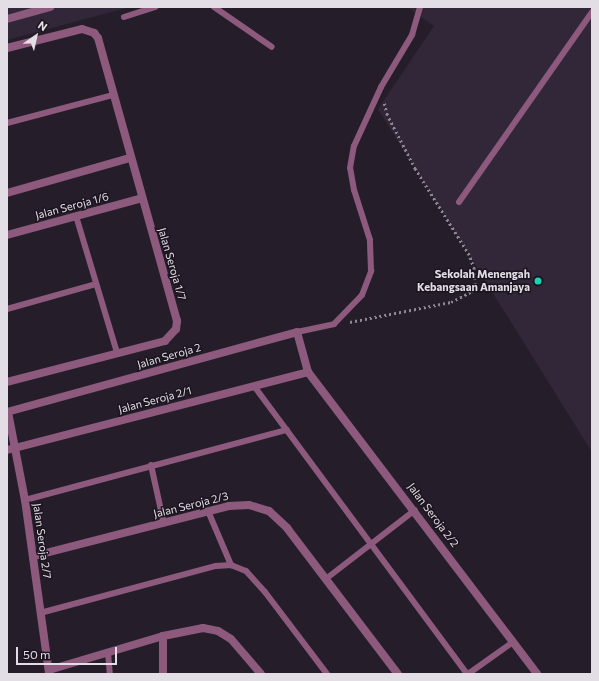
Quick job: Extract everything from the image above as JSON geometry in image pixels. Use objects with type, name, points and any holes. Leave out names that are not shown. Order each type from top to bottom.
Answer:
[{"type":"street","points":[[7,19],[50,7]]},
{"type":"street","name":"Jalan Seroja 1/7","points":[[7,48],[82,29],[94,33],[98,38],[176,320],[176,329],[166,340],[7,382]]},
{"type":"street","points":[[7,193],[130,158]]},
{"type":"street","name":"Jalan Seroja 1/6","points":[[7,235],[142,198]]},
{"type":"street","points":[[297,332],[308,372]]},
{"type":"street","name":"Jalan Seroja 2","points":[[8,412],[297,332]]},
{"type":"street","name":"Jalan Seroja 2/1","points":[[11,449],[308,372]]},
{"type":"street","name":"Jalan Seroja 2/2","points":[[308,372],[415,510],[537,674]]},
{"type":"street","name":"Jalan Seroja 2/7","points":[[8,412],[11,449],[25,500],[34,556],[40,613],[49,672]]},
{"type":"street","name":"Jalan Seroja 2/3","points":[[34,556],[164,524],[229,506],[249,505],[269,511],[287,528],[327,578],[398,674]]},
{"type":"street","points":[[49,672],[163,636],[203,628],[218,631],[242,650],[261,674]]},
{"type":"street","points":[[163,636],[163,674]]},
{"type":"lane","points":[[124,17],[155,7]]},
{"type":"lane","points":[[214,7],[272,47]]},
{"type":"lane","points":[[297,332],[334,324],[362,295],[371,271],[370,240],[354,190],[350,168],[354,146],[381,87],[412,35],[420,7]]},
{"type":"lane","points":[[459,202],[592,12]]},
{"type":"lane","points":[[7,123],[113,95]]},
{"type":"lane","points":[[76,216],[117,353]]},
{"type":"lane","points":[[7,309],[96,284]]},
{"type":"lane","points":[[254,386],[467,674],[513,642]]},
{"type":"lane","points":[[25,500],[151,465],[288,430]]},
{"type":"lane","points":[[151,465],[164,524]]},
{"type":"lane","points":[[327,578],[415,510]]},
{"type":"lane","points":[[208,511],[231,565]]},
{"type":"lane","points":[[40,613],[216,566],[231,565],[246,571],[265,592],[327,674]]},
{"type":"lane","points":[[108,653],[110,674]]},
{"type":"path","points":[[334,324],[451,302],[471,292],[475,285],[474,269],[468,256],[429,193],[385,110],[381,87]]},
{"type":"shaded area","points":[[7,7],[130,7],[7,40]]},
{"type":"shaded area","name":"Sekolah Menengah Kebangsaan Amanjaya","points":[[407,7],[592,7],[592,452],[378,109],[434,26]]},
{"type":"place","name":"Sekolah Menengah Kebangsaan Amanjaya","points":[[538,281]]}]
